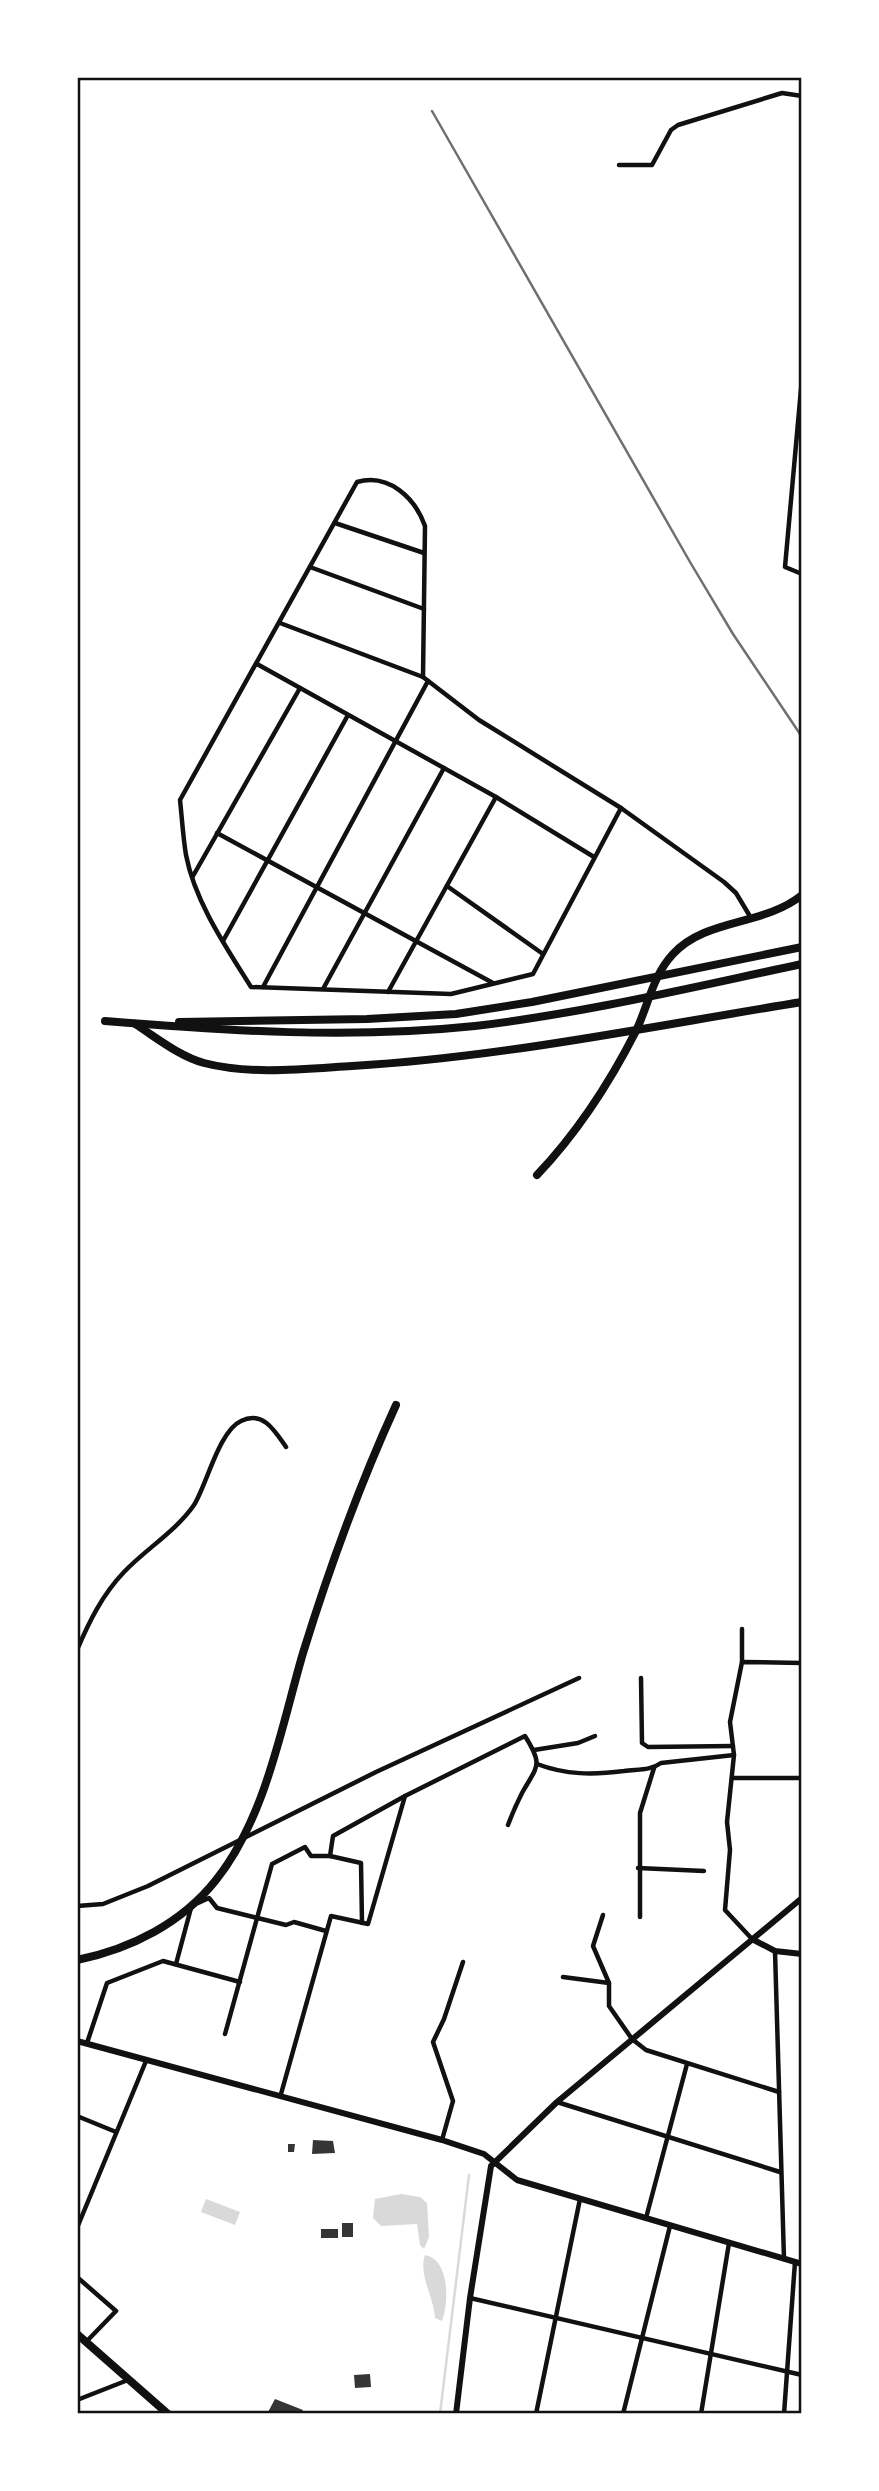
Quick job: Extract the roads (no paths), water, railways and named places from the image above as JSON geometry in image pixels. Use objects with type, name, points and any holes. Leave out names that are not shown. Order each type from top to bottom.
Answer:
[{"type":"highway","points":[[537,1175],[584,1120],[638,1027],[659,974],[673,953],[695,937],[783,908],[802,895]]},
{"type":"highway","points":[[176,1025],[420,1017],[494,1009],[802,947]]},
{"type":"highway","points":[[105,1021],[365,1034],[474,1026],[644,998],[800,965]]},
{"type":"highway","points":[[134,1023],[188,1057],[217,1066],[266,1069],[374,1065],[458,1058],[802,1002]]},
{"type":"highway","points":[[77,1960],[130,1944],[168,1924],[216,1881],[237,1847],[264,1785],[338,1545],[396,1405]]},
{"type":"highway","points":[[77,2334],[168,2414]]},
{"type":"street","points":[[619,165],[652,165],[671,130],[678,125],[782,93],[802,96]]},
{"type":"street","points":[[802,378],[785,567],[802,574]]},
{"type":"street","points":[[423,677],[425,526],[418,506],[407,495],[386,483],[365,480],[357,482],[180,800],[186,856],[193,876],[223,942],[251,987],[451,994],[533,974],[621,808]]},
{"type":"street","points":[[335,523],[424,553]]},
{"type":"street","points":[[310,568],[424,609]]},
{"type":"street","points":[[280,623],[423,677],[479,720],[621,808],[724,883],[736,893],[752,919]]},
{"type":"street","points":[[257,664],[496,797],[594,857]]},
{"type":"street","points":[[263,987],[428,681]]},
{"type":"street","points":[[193,876],[300,688]]},
{"type":"street","points":[[223,942],[348,715]]},
{"type":"street","points":[[323,989],[443,768]]},
{"type":"street","points":[[388,992],[496,797]]},
{"type":"street","points":[[218,833],[495,984]]},
{"type":"street","points":[[447,886],[543,954]]},
{"type":"street","points":[[77,1650],[91,1617],[124,1572],[186,1515],[229,1432],[239,1421],[250,1418],[269,1423],[286,1447]]},
{"type":"street","points":[[742,1629],[742,1662],[730,1723],[734,1755],[727,1822],[730,1850],[725,1910],[752,1939],[775,1951],[800,1952]]},
{"type":"street","points":[[742,1662],[802,1662]]},
{"type":"street","points":[[77,1906],[103,1904],[148,1886],[376,1772],[579,1678]]},
{"type":"street","points":[[641,1678],[642,1743],[648,1747],[733,1746]]},
{"type":"street","points":[[330,1856],[333,1836],[405,1796],[525,1736],[534,1750],[537,1764],[533,1780],[523,1791],[508,1825]]},
{"type":"street","points":[[534,1750],[579,1743],[595,1737]]},
{"type":"street","points":[[537,1764],[555,1771],[582,1774],[654,1768],[661,1763],[734,1755]]},
{"type":"street","points":[[640,1917],[640,1813],[654,1768]]},
{"type":"street","points":[[733,1778],[802,1778]]},
{"type":"street","points":[[281,2094],[331,1916],[368,1924],[405,1796]]},
{"type":"street","points":[[225,2034],[272,1864],[305,1847],[311,1856],[330,1856],[361,1863],[362,1923]]},
{"type":"street","points":[[638,1868],[704,1871]]},
{"type":"street","points":[[176,1964],[191,1907],[209,1898],[216,1908],[326,1931]]},
{"type":"street","points":[[456,2414],[487,2177],[493,2164],[557,2102],[802,1898]]},
{"type":"street","points":[[603,1915],[593,1946],[609,1983],[609,2006],[632,2039],[646,2050],[779,2092]]},
{"type":"street","points":[[775,1951],[783,2259]]},
{"type":"street","points":[[87,2043],[107,1983],[163,1961],[240,1982]]},
{"type":"street","points":[[442,2140],[453,2105],[449,2083],[433,2042],[444,2019],[463,1962]]},
{"type":"street","points":[[563,1977],[609,1983]]},
{"type":"street","points":[[77,2041],[281,2094],[481,2152],[493,2164],[517,2180],[798,2263],[785,2414]]},
{"type":"street","points":[[77,2228],[146,2061]]},
{"type":"street","points":[[646,2218],[688,2064]]},
{"type":"street","points":[[557,2102],[781,2172]]},
{"type":"street","points":[[77,2117],[116,2133]]},
{"type":"street","points":[[536,2414],[580,2199]]},
{"type":"street","points":[[624,2414],[670,2226]]},
{"type":"street","points":[[701,2414],[729,2243]]},
{"type":"street","points":[[77,2277],[116,2311],[86,2342]]},
{"type":"street","points":[[470,2298],[802,2375]]},
{"type":"street","points":[[77,2400],[128,2380]]},
{"type":"waterway","points":[[440,2414],[469,2175]]},
{"type":"railway","points":[[432,111],[690,562],[733,634],[802,737]]}]
